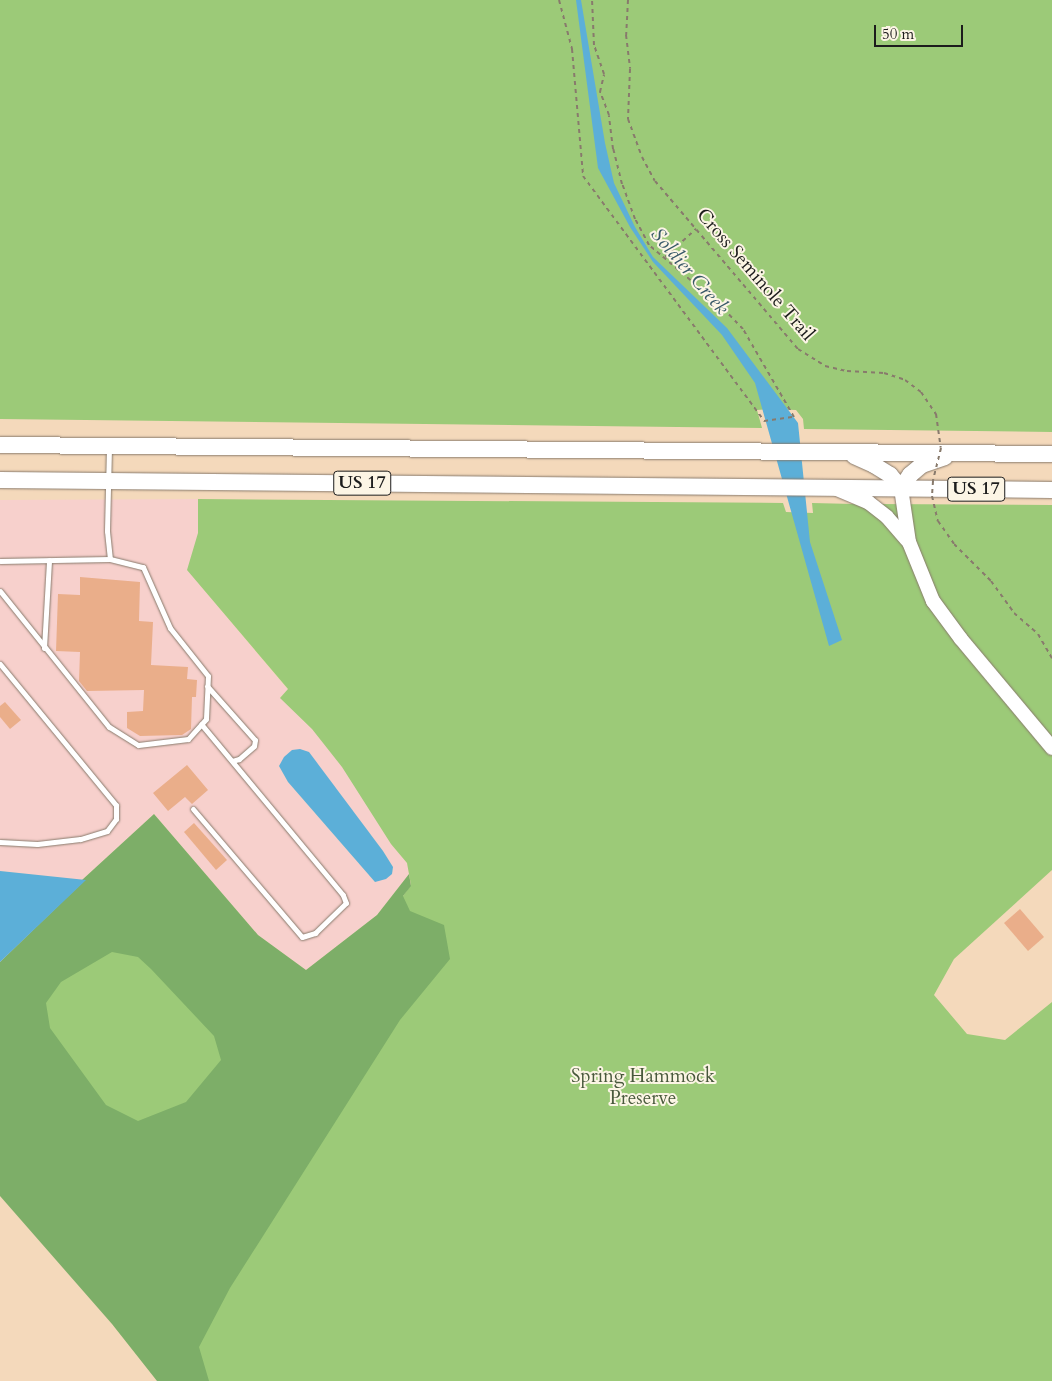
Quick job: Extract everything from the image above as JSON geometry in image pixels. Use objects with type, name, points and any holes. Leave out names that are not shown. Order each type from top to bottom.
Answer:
[{"type":"main road","name":"US 17","points":[[0,445],[1052,454]]},
{"type":"main road","points":[[846,453],[874,465],[890,475],[900,488],[910,475],[922,465],[954,453]]},
{"type":"main road","name":"US 17","points":[[0,480],[1052,490]]},
{"type":"street","points":[[826,488],[868,502],[893,523],[909,542]]},
{"type":"street","points":[[900,488],[909,542],[934,601],[961,639],[1052,748]]},
{"type":"lane","points":[[109,446],[107,531],[110,559]]},
{"type":"lane","points":[[0,561],[110,559],[143,567],[170,628],[208,676],[206,720],[188,739],[138,745],[109,727],[0,591]]},
{"type":"lane","points":[[44,648],[49,560]]},
{"type":"lane","points":[[0,664],[116,805],[116,819],[107,831],[80,839],[37,844],[0,842]]},
{"type":"lane","points":[[207,686],[255,740],[254,746],[239,759],[232,761]]},
{"type":"lane","points":[[193,808],[302,937],[315,934],[346,903],[343,894],[201,724]]},
{"type":"path","points":[[559,0],[572,49],[583,176],[764,421],[794,417],[743,329],[721,306],[649,245],[635,219],[622,184],[613,149],[609,114],[600,92],[604,74],[594,45],[592,0]]},
{"type":"path","name":"Cross Seminole Trail","points":[[628,0],[626,35],[630,69],[627,110],[630,127],[649,171],[787,337],[804,354],[824,366],[836,369],[874,371],[904,380],[921,392],[936,414],[941,448],[933,481],[932,496],[938,521],[954,544],[991,581],[1014,613],[1038,634],[1052,658]]},
{"type":"path","points":[[665,257],[696,229]]},
{"type":"shaded area","points":[[198,499],[200,585],[288,690],[280,697],[331,748],[391,844],[407,863],[409,874],[377,915],[306,970],[258,935],[154,814],[82,880],[0,871],[0,500]],"holes":[[[308,752],[393,867],[392,874],[375,882],[288,782],[279,766]]]},
{"type":"green space","points":[[0,0],[1052,0],[1052,432],[804,429],[803,419],[796,410],[769,409],[757,410],[762,428],[0,419]]},
{"type":"green space","name":"Spring Hammock Preserve","points":[[198,499],[783,503],[786,512],[813,513],[812,503],[854,504],[860,506],[874,504],[1052,505],[1052,870],[954,959],[934,995],[967,1034],[1005,1040],[1052,1002],[1052,1381],[171,1381],[0,976],[162,834],[297,996],[403,896],[411,885],[407,863],[391,844],[342,767],[312,729],[280,698],[288,689],[187,570],[198,533]]},
{"type":"green space","points":[[154,814],[258,935],[306,970],[377,915],[409,874],[411,886],[403,896],[410,911],[444,925],[450,959],[400,1020],[230,1288],[199,1347],[209,1381],[157,1381],[112,1324],[0,1196],[0,962],[85,880],[82,880]],"holes":[[[112,952],[138,957],[214,1036],[221,1060],[186,1102],[138,1121],[106,1105],[50,1028],[46,1003],[61,982]]]},
{"type":"water","points":[[576,0],[581,0],[605,143],[614,183],[635,227],[653,257],[727,328],[798,423],[810,542],[842,640],[829,646],[755,383],[722,335],[653,262],[630,227],[598,168]]},
{"type":"water","points":[[300,749],[309,752],[383,851],[393,867],[392,874],[386,879],[375,882],[288,782],[279,766],[284,757],[292,750]]},
{"type":"water","points":[[0,871],[86,880],[0,962]]},
{"type":"building","points":[[80,577],[140,582],[139,621],[153,622],[151,665],[188,667],[187,679],[197,680],[196,697],[192,697],[191,729],[182,735],[140,736],[127,728],[127,712],[143,711],[144,690],[87,691],[79,681],[80,652],[56,651],[58,594],[80,595]]},
{"type":"building","points":[[5,702],[21,720],[10,729],[0,717],[0,706]]},
{"type":"building","points":[[187,765],[208,790],[192,804],[185,797],[168,811],[153,793]]},
{"type":"building","points":[[194,823],[227,860],[216,870],[184,832]]},
{"type":"building","points":[[1020,909],[1044,937],[1028,951],[1004,923]]},
{"type":"water label","name":"Soldier Creek","points":[[690,271]]}]
